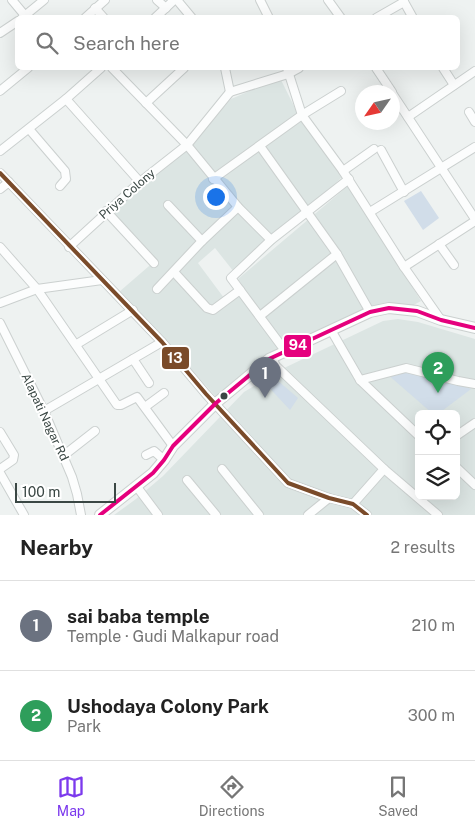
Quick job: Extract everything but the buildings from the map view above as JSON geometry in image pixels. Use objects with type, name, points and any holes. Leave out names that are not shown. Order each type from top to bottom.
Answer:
[{"type":"street","points":[[12,0],[23,15]]},
{"type":"street","points":[[27,15],[44,0]]},
{"type":"street","points":[[88,15],[104,0]]},
{"type":"street","points":[[157,0],[166,8]]},
{"type":"street","points":[[159,15],[176,0],[189,15]]},
{"type":"street","points":[[260,0],[268,15]]},
{"type":"street","points":[[328,0],[340,15]]},
{"type":"street","points":[[381,15],[404,1],[411,15]]},
{"type":"street","points":[[95,8],[101,15]]},
{"type":"street","points":[[0,32],[15,22]]},
{"type":"street","points":[[0,91],[26,70]]},
{"type":"street","points":[[0,151],[66,99],[99,70]]},
{"type":"street","points":[[114,70],[187,145],[213,179],[271,240]]},
{"type":"street","points":[[146,103],[182,70]]},
{"type":"street","points":[[224,70],[230,92],[288,71],[302,115],[343,170],[404,267],[441,320]]},
{"type":"street","points":[[377,70],[387,85]]},
{"type":"street","points":[[444,70],[454,85]]},
{"type":"street","points":[[408,117],[475,71]]},
{"type":"street","name":"Priya Colony","points":[[69,246],[106,211],[187,145],[230,92]]},
{"type":"street","points":[[213,179],[302,115],[341,92]]},
{"type":"street","points":[[66,99],[140,182]]},
{"type":"street","points":[[400,105],[442,169],[472,209],[475,220],[404,267]]},
{"type":"street","points":[[469,112],[475,122]]},
{"type":"street","points":[[29,128],[65,171],[66,179],[60,186]]},
{"type":"street","points":[[260,146],[337,254],[370,312]]},
{"type":"street","points":[[370,212],[475,147]]},
{"type":"street","points":[[343,170],[378,149],[404,192]]},
{"type":"street","points":[[0,173],[133,310],[206,394],[288,483],[329,498],[353,504],[367,515]]},
{"type":"street","points":[[286,352],[231,278],[271,240],[349,179]]},
{"type":"street","points":[[0,189],[9,182]]},
{"type":"street","points":[[168,205],[202,241]]},
{"type":"street","points":[[157,289],[202,241],[238,207]]},
{"type":"street","points":[[106,211],[154,263]]},
{"type":"street","points":[[439,244],[454,265]]},
{"type":"street","points":[[0,247],[37,289],[77,344],[117,405],[137,397],[173,446]]},
{"type":"street","points":[[260,316],[337,254]]},
{"type":"street","points":[[174,272],[207,308],[213,310],[240,290]]},
{"type":"street","points":[[0,303],[37,289],[102,280]]},
{"type":"street","points":[[102,515],[137,487],[164,460],[173,446],[216,403],[272,358],[370,312],[389,308],[417,311],[441,320],[475,328]]},
{"type":"street","points":[[77,344],[133,310]]},
{"type":"street","name":"Alapati Nagar Rd","points":[[0,323],[44,411],[63,456],[75,485],[80,515]]},
{"type":"street","points":[[331,330],[360,380],[415,432]]},
{"type":"street","points":[[44,411],[162,342]]},
{"type":"street","points":[[272,358],[276,366],[384,469],[438,515]]},
{"type":"street","points":[[133,359],[149,383]]},
{"type":"street","points":[[360,380],[406,368],[475,384]]},
{"type":"street","points":[[145,407],[164,393]]},
{"type":"street","points":[[460,433],[475,424]]},
{"type":"street","points":[[63,456],[95,431]]},
{"type":"street","points":[[0,432],[14,455],[14,458],[0,471],[24,515]]},
{"type":"street","points":[[146,455],[154,451],[164,460]]},
{"type":"street","points":[[222,469],[259,515]]},
{"type":"street","points":[[353,504],[384,469]]},
{"type":"street","points":[[460,471],[475,485]]},
{"type":"street","points":[[187,480],[216,515]]},
{"type":"street","points":[[137,487],[158,515]]},
{"type":"street","points":[[308,515],[329,498]]},
{"type":"shaded area","points":[[280,78],[301,120],[342,177],[306,213],[234,272],[215,248],[198,263],[227,302],[245,289],[238,279],[349,185],[421,301],[410,307],[383,307],[289,350],[217,398],[138,310],[119,292],[156,260],[111,211],[193,143],[231,99]]},
{"type":"shaded area","points":[[421,191],[439,218],[423,230],[404,201]]},
{"type":"shaded area","points":[[398,319],[418,322],[475,339],[475,515],[114,515],[163,476],[244,392],[282,369],[383,321]]},
{"type":"shaded area","points":[[406,367],[471,389],[443,410],[428,410],[386,373]]},
{"type":"shaded area","points":[[270,374],[298,398],[290,410],[262,380]]},
{"type":"transit line","name":"13","points":[[0,173],[162,342],[206,394],[288,483],[329,498],[353,504],[367,515]]},
{"type":"transit line","name":"94","points":[[100,515],[153,473],[173,446],[216,403],[269,359],[370,312],[389,308],[417,311],[441,320],[475,328]]},
{"type":"place","name":"Ushodaya Colony Park","points":[[438,393]]},
{"type":"place","name":"sai baba temple","points":[[265,398]]}]
